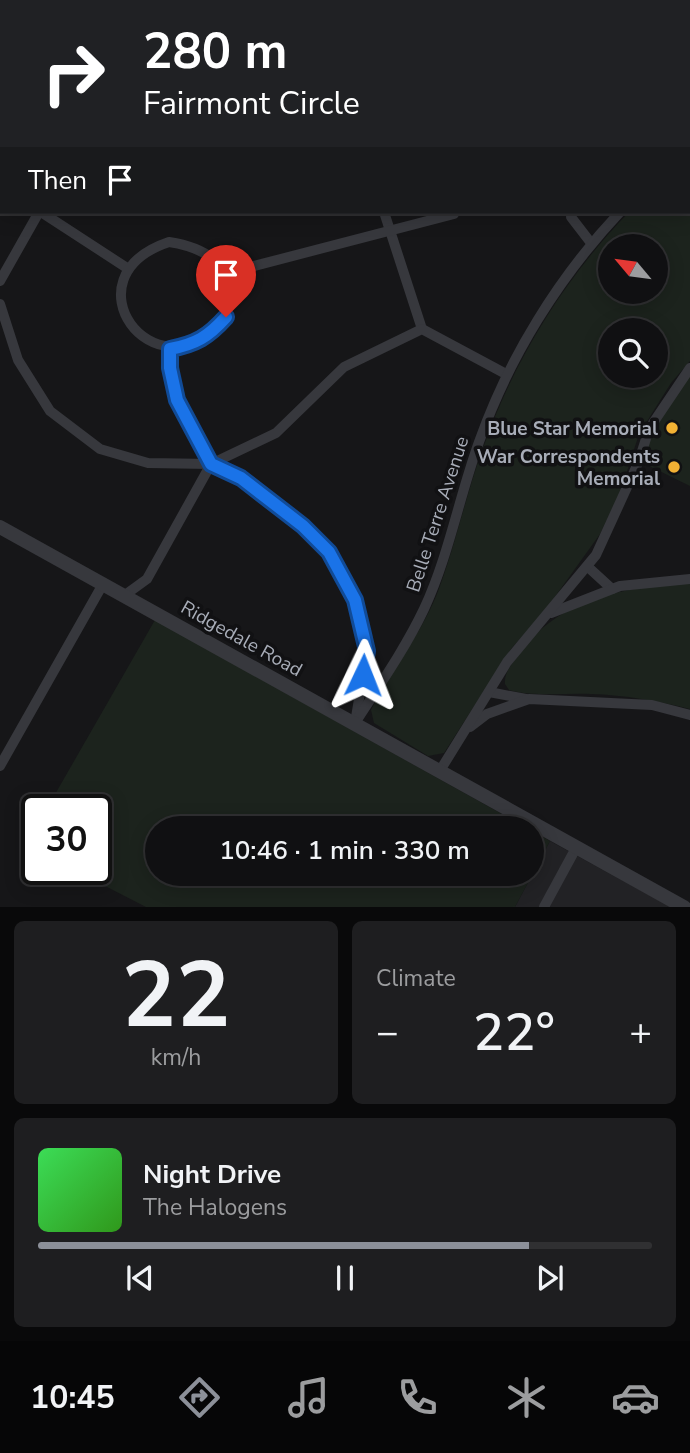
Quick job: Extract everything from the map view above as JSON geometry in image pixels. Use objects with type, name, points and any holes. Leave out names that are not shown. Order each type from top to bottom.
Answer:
[{"type":"street","points":[[0,281],[39,214]]},
{"type":"street","points":[[43,214],[127,268]]},
{"type":"street","points":[[384,214],[422,329],[506,374]]},
{"type":"street","points":[[227,273],[454,214]]},
{"type":"street","name":"Belle Terre Avenue","points":[[355,723],[399,656],[424,610],[441,568],[480,439],[506,374],[538,320],[591,243],[618,214]]},
{"type":"street","points":[[571,217],[591,243]]},
{"type":"street","points":[[169,242],[191,245],[209,255],[227,273],[229,293],[226,317],[208,338],[193,345],[170,349],[135,331],[127,317],[120,295],[127,268],[148,249],[169,242]]},
{"type":"street","points":[[0,304],[18,360],[30,382],[50,411],[90,442],[100,449],[148,463],[211,464],[241,478],[303,526],[329,552],[355,600],[367,651],[355,723]]},
{"type":"street","points":[[125,594],[147,579],[211,464],[276,433],[344,367],[422,329]]},
{"type":"street","points":[[170,349],[170,368],[177,400],[211,464]]},
{"type":"street","points":[[441,769],[507,662],[588,567],[619,508],[649,429],[690,368]]},
{"type":"street","name":"Ridgedale Road","points":[[0,527],[441,769],[684,907]]},
{"type":"street","points":[[588,567],[612,589]]},
{"type":"street","points":[[551,613],[612,589],[660,580],[690,579]]},
{"type":"street","points":[[0,766],[103,584]]},
{"type":"street","points":[[489,692],[529,699],[652,705],[690,715]]},
{"type":"street","points":[[465,730],[487,714],[529,699]]},
{"type":"street","points":[[544,907],[576,848]]},
{"type":"shaded area","points":[[627,214],[690,214],[690,361],[668,388],[668,318],[598,318],[598,388],[668,388],[639,434],[620,493],[600,534],[544,612],[511,649],[444,753],[428,756],[374,723],[371,710],[437,594],[482,451],[509,386],[542,324],[598,247],[598,304],[668,304],[668,234],[609,234]]},
{"type":"shaded area","points":[[690,368],[690,486],[639,461],[649,429]]},
{"type":"shaded area","points":[[690,583],[690,709],[616,696],[519,692],[509,690],[505,684],[508,669],[534,636],[572,608],[617,593]]},
{"type":"shaded area","points":[[155,620],[506,816],[145,816],[145,886],[526,886],[515,907],[146,907],[103,885],[112,885],[112,794],[55,794]]},
{"type":"shaded area","points":[[544,838],[550,841],[544,852]]},
{"type":"shaded area","points":[[550,841],[671,907],[515,907],[526,886],[544,886],[544,852]]},
{"type":"place","name":"Blue Star Memorial","points":[[672,428]]},
{"type":"place","name":"War Correspondents Memorial","points":[[674,467]]},
{"type":"route","points":[[226,317],[208,338],[193,345],[170,349],[170,368],[177,400],[211,464],[241,478],[303,526],[329,552],[355,600],[367,651],[363,675]]}]
